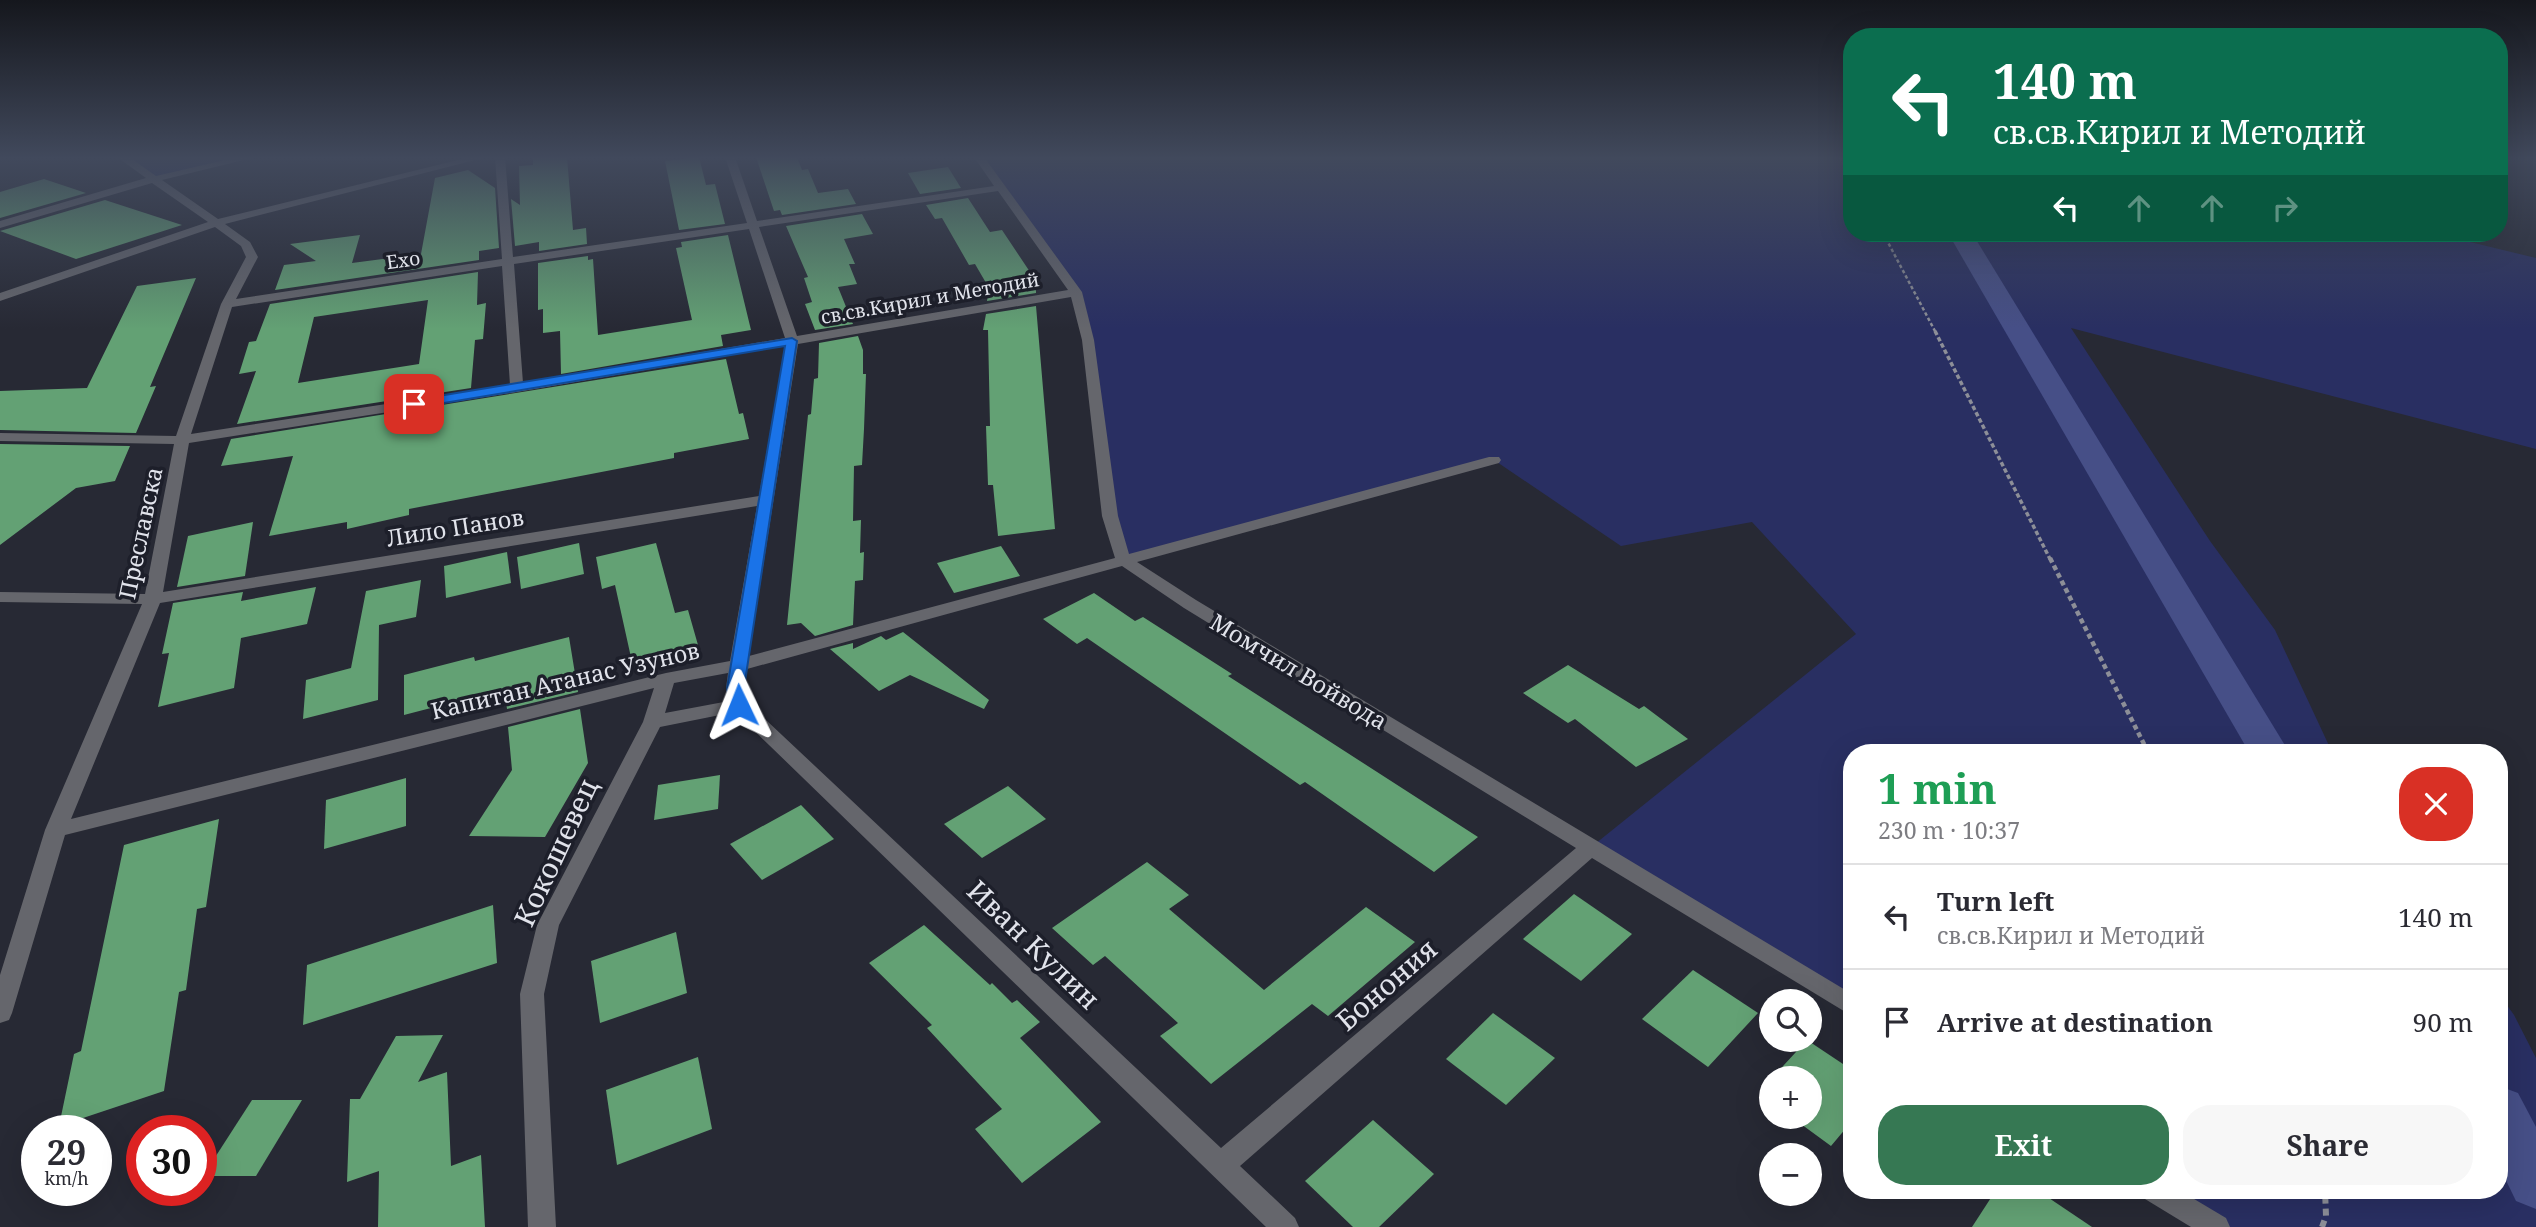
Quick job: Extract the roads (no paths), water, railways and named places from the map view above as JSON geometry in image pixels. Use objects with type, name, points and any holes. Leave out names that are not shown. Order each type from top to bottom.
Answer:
[{"type":"street","points":[[0,225],[36,214]]},
{"type":"street","name":"Преславска","points":[[0,1013],[56,830],[153,599],[183,440],[227,304],[252,257],[246,244],[204,214]]},
{"type":"street","points":[[0,297],[217,223],[252,214]]},
{"type":"street","points":[[505,214],[517,388]]},
{"type":"street","points":[[653,722],[739,705],[735,688],[792,341],[747,214]]},
{"type":"street","name":"Ехо","points":[[227,304],[832,214]]},
{"type":"street","points":[[1018,214],[1076,292],[1088,340],[1110,516],[1118,548],[1124,559]]},
{"type":"street","name":"св.св.Кирил и Методий","points":[[0,436],[183,440],[517,388],[1076,292]]},
{"type":"street","name":"Капитан Атанас Узунов","points":[[56,830],[666,679],[739,665],[1494,460]]},
{"type":"street","name":"Лило Панов","points":[[0,597],[153,599],[764,500]]},
{"type":"street","name":"Момчил Войвода","points":[[1124,559],[1190,604],[1843,1001]]},
{"type":"street","name":"Кокошевец","points":[[542,1227],[532,994],[548,925],[653,722],[666,679]]},
{"type":"street","name":"Иван Кулин","points":[[739,705],[1285,1227]]},
{"type":"street","name":"Бонония","points":[[1221,1165],[1590,848]]},
{"type":"street","points":[[2170,1199],[2216,1227]]},
{"type":"waterway","points":[[1965,242],[2264,744]]},
{"type":"waterway","points":[[2508,1128],[2536,1183]]}]
